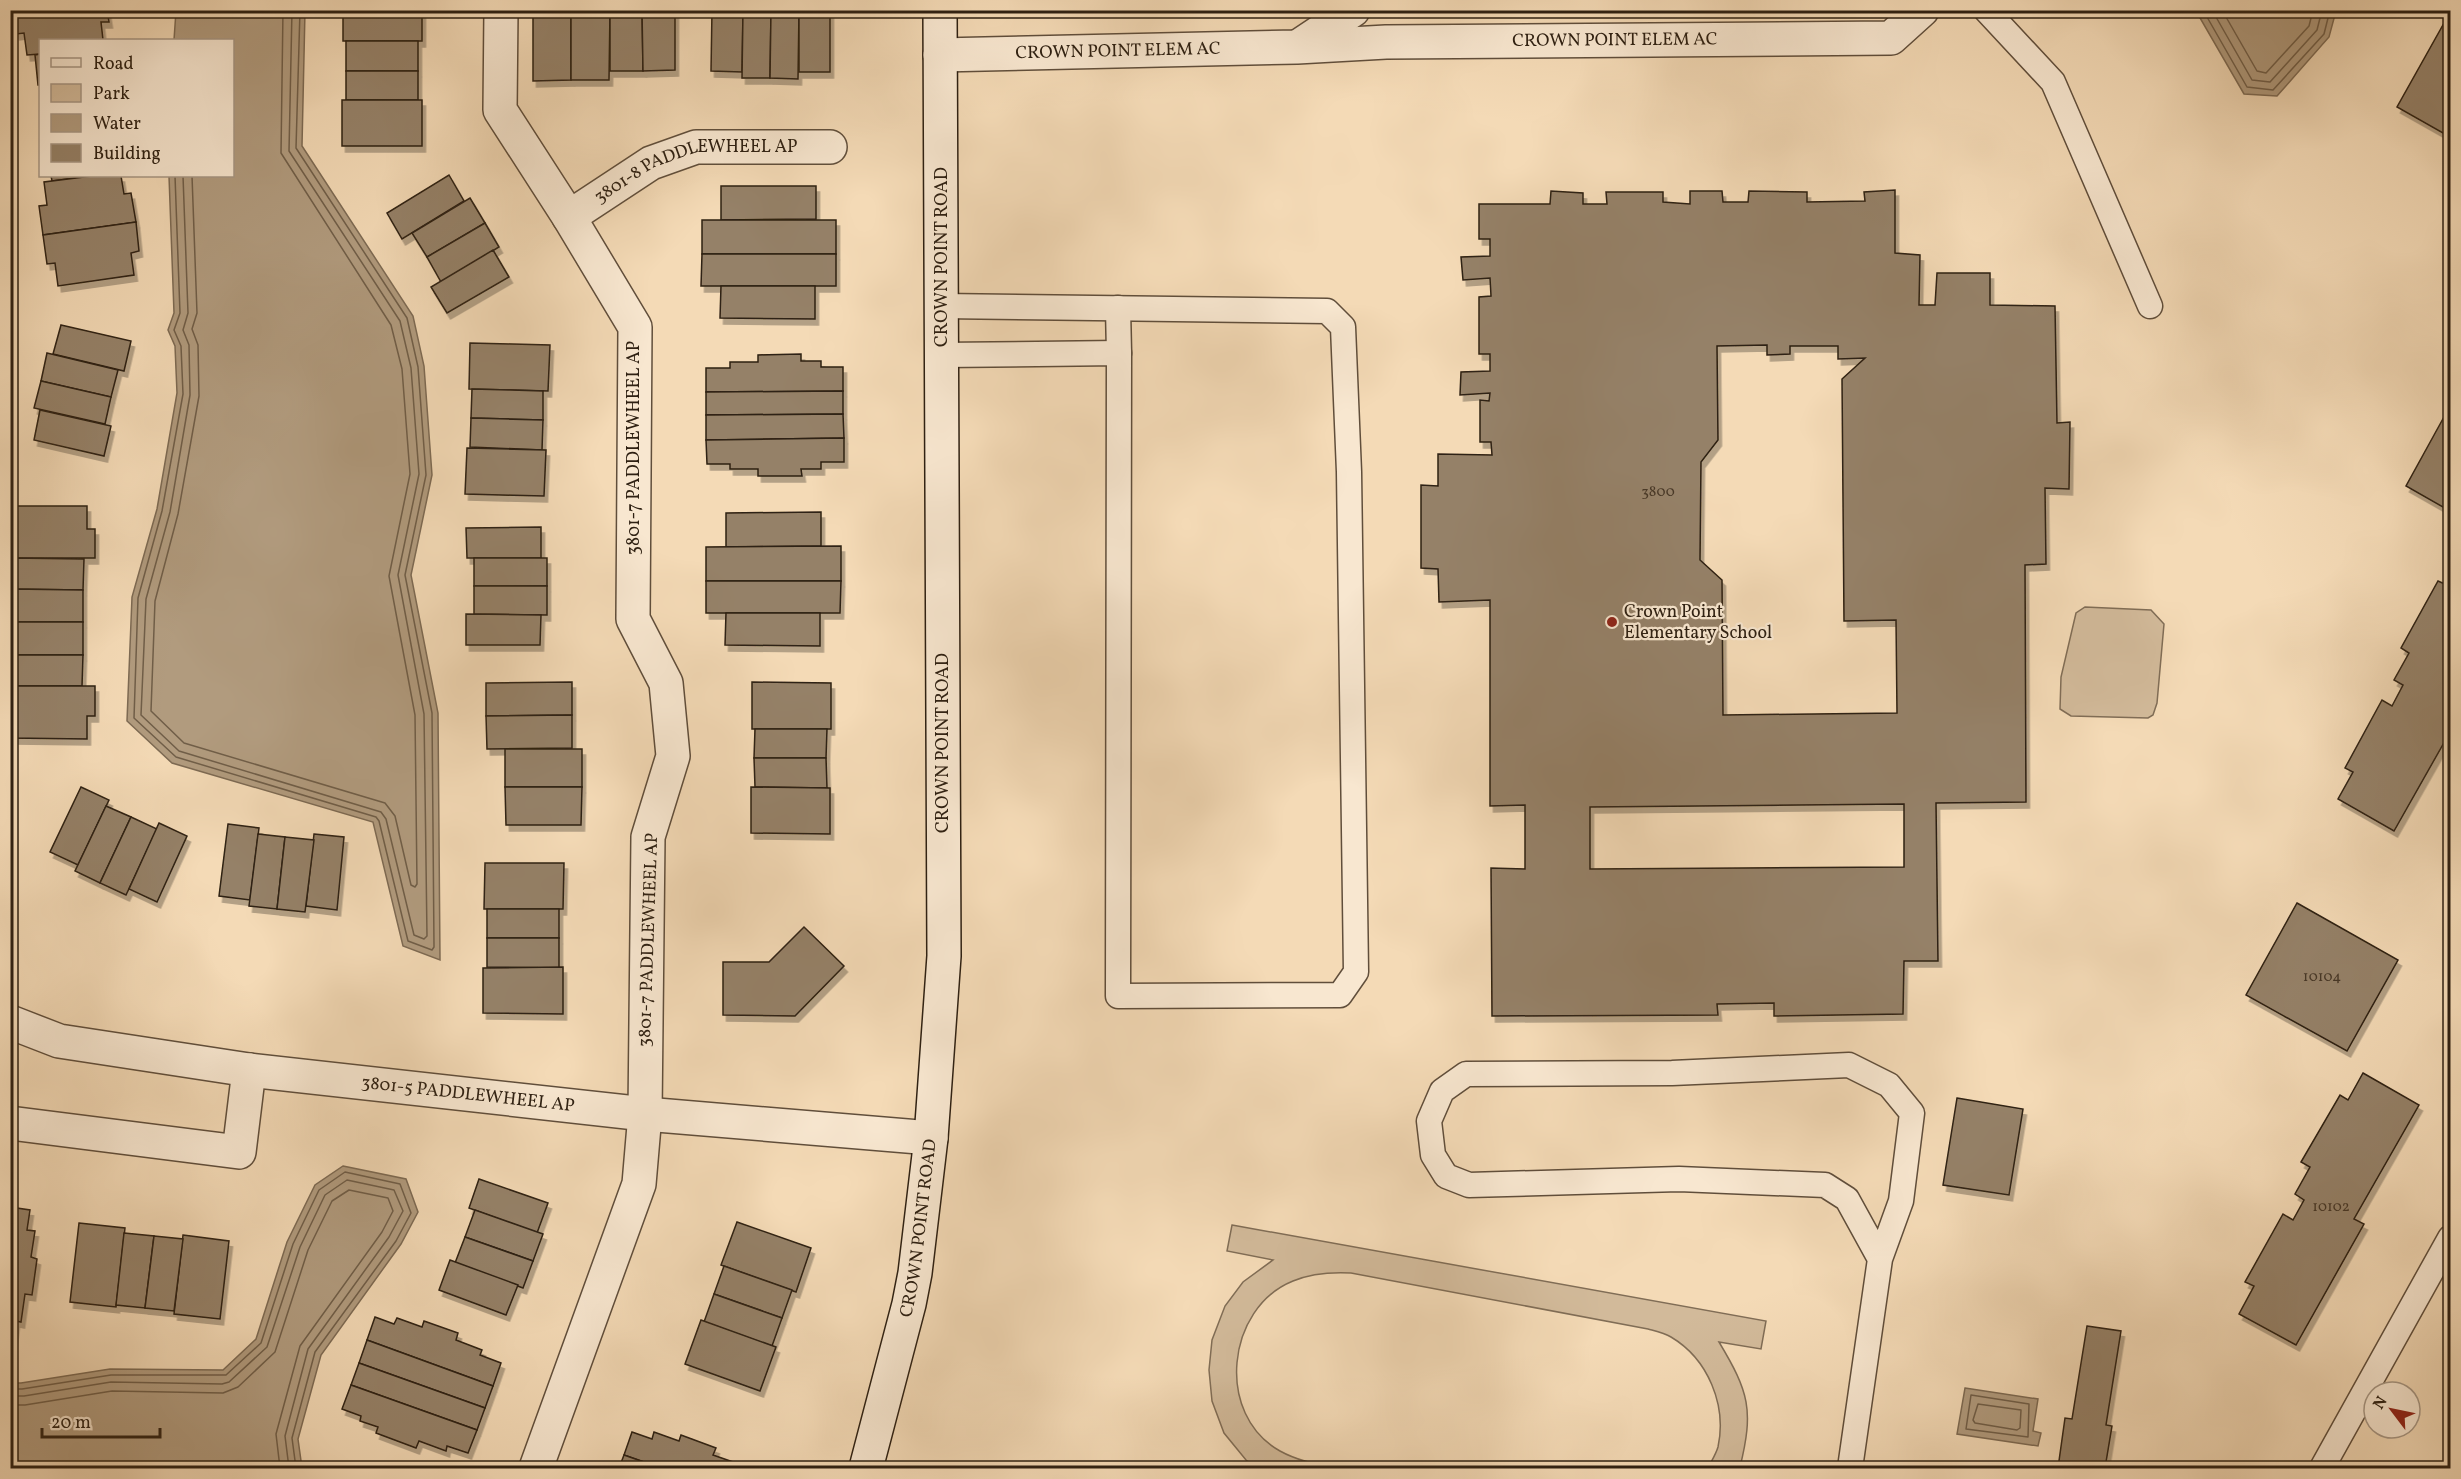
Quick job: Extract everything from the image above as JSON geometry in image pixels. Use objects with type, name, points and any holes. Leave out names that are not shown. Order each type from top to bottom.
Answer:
[{"type":"street","name":"3801-7 PADDLEWHEEL AP","points":[[501,10],[500,110],[569,217],[634,327],[633,619],[666,683],[673,756],[648,837],[645,1114],[639,1184],[536,1468]]},
{"type":"street","name":"CROWN POINT ROAD","points":[[866,1468],[915,1273],[931,1138],[944,956],[940,10]]},
{"type":"street","points":[[1297,47],[1353,10]]},
{"type":"street","name":"CROWN POINT ELEM AC","points":[[940,55],[1297,47],[1386,42],[1891,38],[1922,10]]},
{"type":"street","name":"3801-8 PADDLEWHEEL AP","points":[[569,217],[651,163],[696,147],[830,147]]},
{"type":"street","name":"3801-5 PADDLEWHEEL AP","points":[[10,1022],[59,1041],[249,1070],[645,1114],[931,1138]]},
{"type":"street","points":[[10,1123],[239,1152],[249,1070]]},
{"type":"lane","points":[[1986,10],[2053,82],[2150,306]]},
{"type":"lane","points":[[942,306],[1118,308],[1327,311],[1343,327],[1349,472],[1356,972],[1340,995],[1118,996],[1118,308]]},
{"type":"lane","points":[[942,355],[1119,353]]},
{"type":"lane","points":[[1850,1468],[1880,1259],[1901,1202],[1912,1113],[1889,1084],[1850,1065],[1672,1073],[1466,1074],[1442,1091],[1430,1121],[1432,1155],[1446,1176],[1469,1185],[1679,1179],[1825,1185],[1848,1199],[1880,1259]]},
{"type":"lane","points":[[2322,1468],[2451,1238]]},
{"type":"green space","points":[[2085,607],[2151,610],[2164,624],[2157,703],[2153,715],[2148,718],[2071,716],[2060,709],[2061,677],[2076,613]]},
{"type":"green space","points":[[1232,1225],[1766,1321],[1761,1349],[1719,1342],[1743,1388],[1746,1402],[1747,1430],[1740,1467],[1708,1468],[1718,1447],[1720,1431],[1720,1415],[1712,1384],[1705,1370],[1684,1346],[1660,1332],[1351,1273],[1336,1273],[1300,1278],[1271,1295],[1254,1314],[1242,1337],[1237,1363],[1238,1389],[1245,1413],[1259,1434],[1280,1451],[1315,1464],[1337,1468],[1258,1468],[1246,1460],[1224,1433],[1212,1401],[1209,1370],[1212,1340],[1225,1306],[1243,1282],[1273,1260],[1227,1251]]},
{"type":"water","points":[[176,11],[305,11],[302,146],[413,316],[424,366],[432,475],[411,575],[438,713],[440,960],[403,946],[373,822],[172,763],[127,721],[132,597],[157,509],[177,393],[175,346],[168,330],[174,313],[169,177],[234,177],[234,39],[174,39]]},
{"type":"water","points":[[2196,11],[2336,11],[2329,37],[2277,96],[2244,94]]},
{"type":"water","points":[[343,1166],[406,1179],[418,1212],[401,1244],[321,1355],[298,1439],[302,1468],[11,1468],[11,1383],[110,1369],[223,1370],[256,1339],[287,1242],[315,1185]]},
{"type":"water","points":[[1965,1388],[2038,1399],[2033,1431],[2041,1433],[2038,1446],[1957,1434]]},
{"type":"building","points":[[13,10],[107,10],[109,22],[101,22],[103,39],[39,39],[39,54],[27,55],[24,33],[16,34]]},
{"type":"building","points":[[343,10],[422,10],[422,41],[343,41]]},
{"type":"building","points":[[533,10],[571,10],[571,80],[533,81]]},
{"type":"building","points":[[571,10],[610,10],[609,80],[571,80]]},
{"type":"building","points":[[610,10],[642,10],[643,71],[610,71]]},
{"type":"building","points":[[642,10],[675,10],[675,70],[643,71]]},
{"type":"building","points":[[712,10],[743,10],[742,72],[711,71]]},
{"type":"building","points":[[743,10],[771,10],[770,78],[742,78]]},
{"type":"building","points":[[771,10],[799,10],[798,79],[770,78]]},
{"type":"building","points":[[799,10],[830,10],[830,72],[799,72]]},
{"type":"building","points":[[2448,16],[2450,17],[2450,137],[2397,107]]},
{"type":"building","points":[[346,41],[418,41],[418,71],[346,71]]},
{"type":"building","points":[[39,54],[39,85],[38,85],[35,55]]},
{"type":"building","points":[[346,71],[418,71],[418,100],[346,100]]},
{"type":"building","points":[[342,100],[422,100],[422,146],[342,146]]},
{"type":"building","points":[[449,175],[464,201],[402,239],[387,213]]},
{"type":"building","points":[[51,177],[84,177],[52,181]]},
{"type":"building","points":[[84,177],[121,177],[124,194],[131,193],[136,222],[43,235],[39,206],[47,205],[44,182]]},
{"type":"building","points":[[721,186],[816,186],[816,219],[721,220]]},
{"type":"building","points":[[1895,190],[1895,253],[1920,255],[1919,305],[1935,305],[1937,273],[1990,273],[1990,305],[2055,306],[2057,423],[2070,422],[2069,489],[2045,488],[2046,564],[2025,565],[2026,802],[1936,803],[1938,961],[1904,961],[1903,1014],[1774,1016],[1774,1003],[1717,1004],[1718,1015],[1492,1016],[1491,868],[1525,869],[1525,805],[1490,806],[1490,600],[1439,602],[1438,569],[1421,568],[1421,485],[1438,486],[1438,454],[1492,455],[1491,442],[1480,442],[1480,400],[1489,401],[1490,393],[1460,395],[1461,372],[1490,371],[1490,354],[1479,354],[1479,297],[1491,296],[1490,278],[1463,280],[1461,257],[1490,256],[1490,239],[1479,239],[1479,204],[1550,204],[1551,191],[1583,193],[1583,204],[1607,204],[1606,192],[1663,192],[1663,202],[1690,204],[1690,191],[1722,191],[1723,202],[1748,202],[1749,191],[1807,192],[1807,202],[1865,201],[1864,192]],"holes":[[[1767,345],[1767,355],[1790,354],[1790,346],[1838,346],[1838,359],[1865,358],[1842,379],[1844,621],[1896,620],[1897,713],[1723,715],[1722,580],[1700,560],[1701,462],[1718,440],[1717,346]],[[1904,804],[1904,867],[1590,869],[1590,807]]]},
{"type":"building","points":[[470,198],[485,223],[427,257],[412,233]]},
{"type":"building","points":[[702,220],[836,220],[836,254],[702,254]]},
{"type":"building","points":[[136,222],[139,251],[131,253],[134,275],[58,286],[55,263],[47,264],[43,235]]},
{"type":"building","points":[[485,223],[499,247],[441,282],[427,257]]},
{"type":"building","points":[[493,250],[509,277],[447,313],[431,287]]},
{"type":"building","points":[[702,254],[836,254],[836,286],[701,286]]},
{"type":"building","points":[[721,286],[815,286],[815,319],[720,318]]},
{"type":"building","points":[[61,325],[131,341],[124,371],[53,354]]},
{"type":"building","points":[[470,343],[550,345],[548,391],[469,389]]},
{"type":"building","points":[[47,353],[118,370],[111,397],[41,381]]},
{"type":"building","points":[[801,354],[801,361],[821,361],[821,367],[843,367],[843,391],[706,392],[706,368],[730,368],[730,362],[758,362],[758,355]]},
{"type":"building","points":[[41,381],[111,397],[105,424],[34,408]]},
{"type":"building","points":[[472,389],[543,391],[543,420],[471,418]]},
{"type":"building","points":[[843,391],[843,414],[706,415],[706,392]]},
{"type":"building","points":[[2450,406],[2450,511],[2406,486]]},
{"type":"building","points":[[40,410],[111,426],[104,456],[34,440]]},
{"type":"building","points":[[843,414],[844,438],[706,440],[706,415]]},
{"type":"building","points":[[471,418],[543,420],[542,450],[470,447]]},
{"type":"building","points":[[844,438],[844,462],[821,462],[821,469],[801,469],[802,476],[758,476],[758,469],[730,469],[730,464],[707,464],[706,440]]},
{"type":"building","points":[[467,448],[546,450],[544,496],[465,494]]},
{"type":"building","points":[[10,506],[87,506],[87,529],[95,529],[95,558],[10,558]]},
{"type":"building","points":[[821,512],[821,546],[726,547],[726,513]]},
{"type":"building","points":[[541,527],[541,558],[467,558],[466,528]]},
{"type":"building","points":[[841,546],[841,581],[706,581],[706,547]]},
{"type":"building","points":[[10,558],[84,559],[83,590],[10,589]]},
{"type":"building","points":[[474,558],[547,558],[547,586],[474,586]]},
{"type":"building","points":[[2450,579],[2450,732],[2394,831],[2338,799],[2353,772],[2345,768],[2382,700],[2392,706],[2403,685],[2394,680],[2409,653],[2401,648],[2438,581],[2447,585]]},
{"type":"building","points":[[706,581],[841,581],[840,613],[706,613]]},
{"type":"building","points":[[474,586],[547,586],[547,615],[474,614]]},
{"type":"building","points":[[10,589],[83,590],[83,622],[10,622]]},
{"type":"building","points":[[726,613],[820,613],[820,646],[725,645]]},
{"type":"building","points":[[466,614],[541,615],[540,645],[466,645]]},
{"type":"building","points":[[10,622],[83,622],[83,655],[10,655]]},
{"type":"building","points":[[10,655],[83,655],[82,686],[10,686]]},
{"type":"building","points":[[572,682],[572,715],[486,716],[486,683]]},
{"type":"building","points":[[752,682],[831,683],[831,729],[752,729]]},
{"type":"building","points":[[10,686],[95,686],[95,716],[87,716],[87,739],[10,738]]},
{"type":"building","points":[[572,715],[572,748],[487,749],[486,716]]},
{"type":"building","points":[[755,729],[827,729],[826,758],[754,758]]},
{"type":"building","points":[[505,749],[582,749],[582,787],[505,787]]},
{"type":"building","points":[[754,758],[826,758],[827,788],[755,787]]},
{"type":"building","points":[[81,787],[109,800],[78,865],[50,852]]},
{"type":"building","points":[[505,787],[582,787],[581,825],[506,825]]},
{"type":"building","points":[[751,787],[830,788],[830,834],[751,833]]},
{"type":"building","points":[[106,806],[131,817],[100,883],[75,871]]},
{"type":"building","points":[[131,817],[157,829],[126,895],[100,883]]},
{"type":"building","points":[[159,823],[187,836],[157,902],[129,889]]},
{"type":"building","points":[[228,824],[259,828],[250,900],[219,896]]},
{"type":"building","points":[[258,834],[285,837],[277,909],[249,906]]},
{"type":"building","points":[[314,834],[344,837],[337,910],[306,906]]},
{"type":"building","points":[[285,837],[314,840],[305,912],[277,909]]},
{"type":"building","points":[[485,863],[564,863],[563,909],[484,909]]},
{"type":"building","points":[[2297,903],[2398,960],[2347,1051],[2246,995]]},
{"type":"building","points":[[487,909],[559,909],[559,938],[487,938]]},
{"type":"building","points":[[804,927],[844,966],[795,1016],[723,1015],[723,962],[769,962]]},
{"type":"building","points":[[487,938],[559,938],[559,968],[487,967]]},
{"type":"building","points":[[563,967],[563,1014],[483,1013],[483,968]]},
{"type":"building","points":[[2363,1073],[2419,1105],[2354,1219],[2364,1224],[2296,1345],[2239,1314],[2254,1286],[2245,1282],[2283,1214],[2293,1220],[2304,1200],[2295,1194],[2310,1167],[2301,1162],[2340,1095],[2348,1100]]},
{"type":"building","points":[[1957,1098],[2023,1109],[2009,1195],[1943,1185]]},
{"type":"building","points":[[479,1179],[548,1203],[537,1233],[469,1208]]},
{"type":"building","points":[[10,1207],[30,1210],[27,1230],[35,1231],[31,1257],[37,1259],[32,1295],[25,1294],[21,1322],[16,1321],[13,1343],[10,1343]]},
{"type":"building","points":[[475,1210],[543,1234],[533,1261],[465,1237]]},
{"type":"building","points":[[737,1222],[811,1248],[796,1292],[721,1265]]},
{"type":"building","points":[[79,1223],[125,1228],[116,1307],[70,1302]]},
{"type":"building","points":[[124,1233],[154,1236],[145,1308],[116,1305]]},
{"type":"building","points":[[183,1235],[229,1241],[220,1319],[174,1314]]},
{"type":"building","points":[[154,1236],[183,1239],[174,1311],[145,1308]]},
{"type":"building","points":[[465,1237],[533,1261],[523,1288],[455,1263]]},
{"type":"building","points":[[450,1260],[518,1285],[506,1315],[439,1290]]},
{"type":"building","points":[[724,1266],[792,1290],[782,1318],[714,1294]]},
{"type":"building","points":[[714,1294],[782,1318],[772,1346],[704,1322]]},
{"type":"building","points":[[375,1317],[394,1324],[397,1318],[422,1327],[424,1321],[458,1333],[456,1340],[482,1350],[480,1355],[501,1363],[493,1386],[367,1340]]},
{"type":"building","points":[[701,1320],[776,1347],[760,1391],[685,1364]]},
{"type":"building","points":[[2087,1326],[2121,1331],[2106,1425],[2112,1426],[2105,1468],[2058,1468],[2065,1418],[2072,1419]]},
{"type":"building","points":[[367,1340],[493,1386],[485,1408],[359,1363]]},
{"type":"building","points":[[359,1363],[485,1408],[477,1430],[351,1385]]},
{"type":"building","points":[[351,1385],[477,1430],[468,1453],[447,1446],[446,1451],[419,1441],[416,1448],[376,1433],[378,1427],[360,1421],[361,1416],[342,1409]]},
{"type":"building","points":[[632,1432],[652,1439],[654,1432],[679,1441],[681,1435],[716,1448],[713,1455],[739,1464],[738,1468],[661,1468],[624,1455]]},
{"type":"building","points":[[624,1455],[661,1468],[619,1468]]},
{"type":"place","name":"Crown Point Elementary School","points":[[1612,622]]}]
